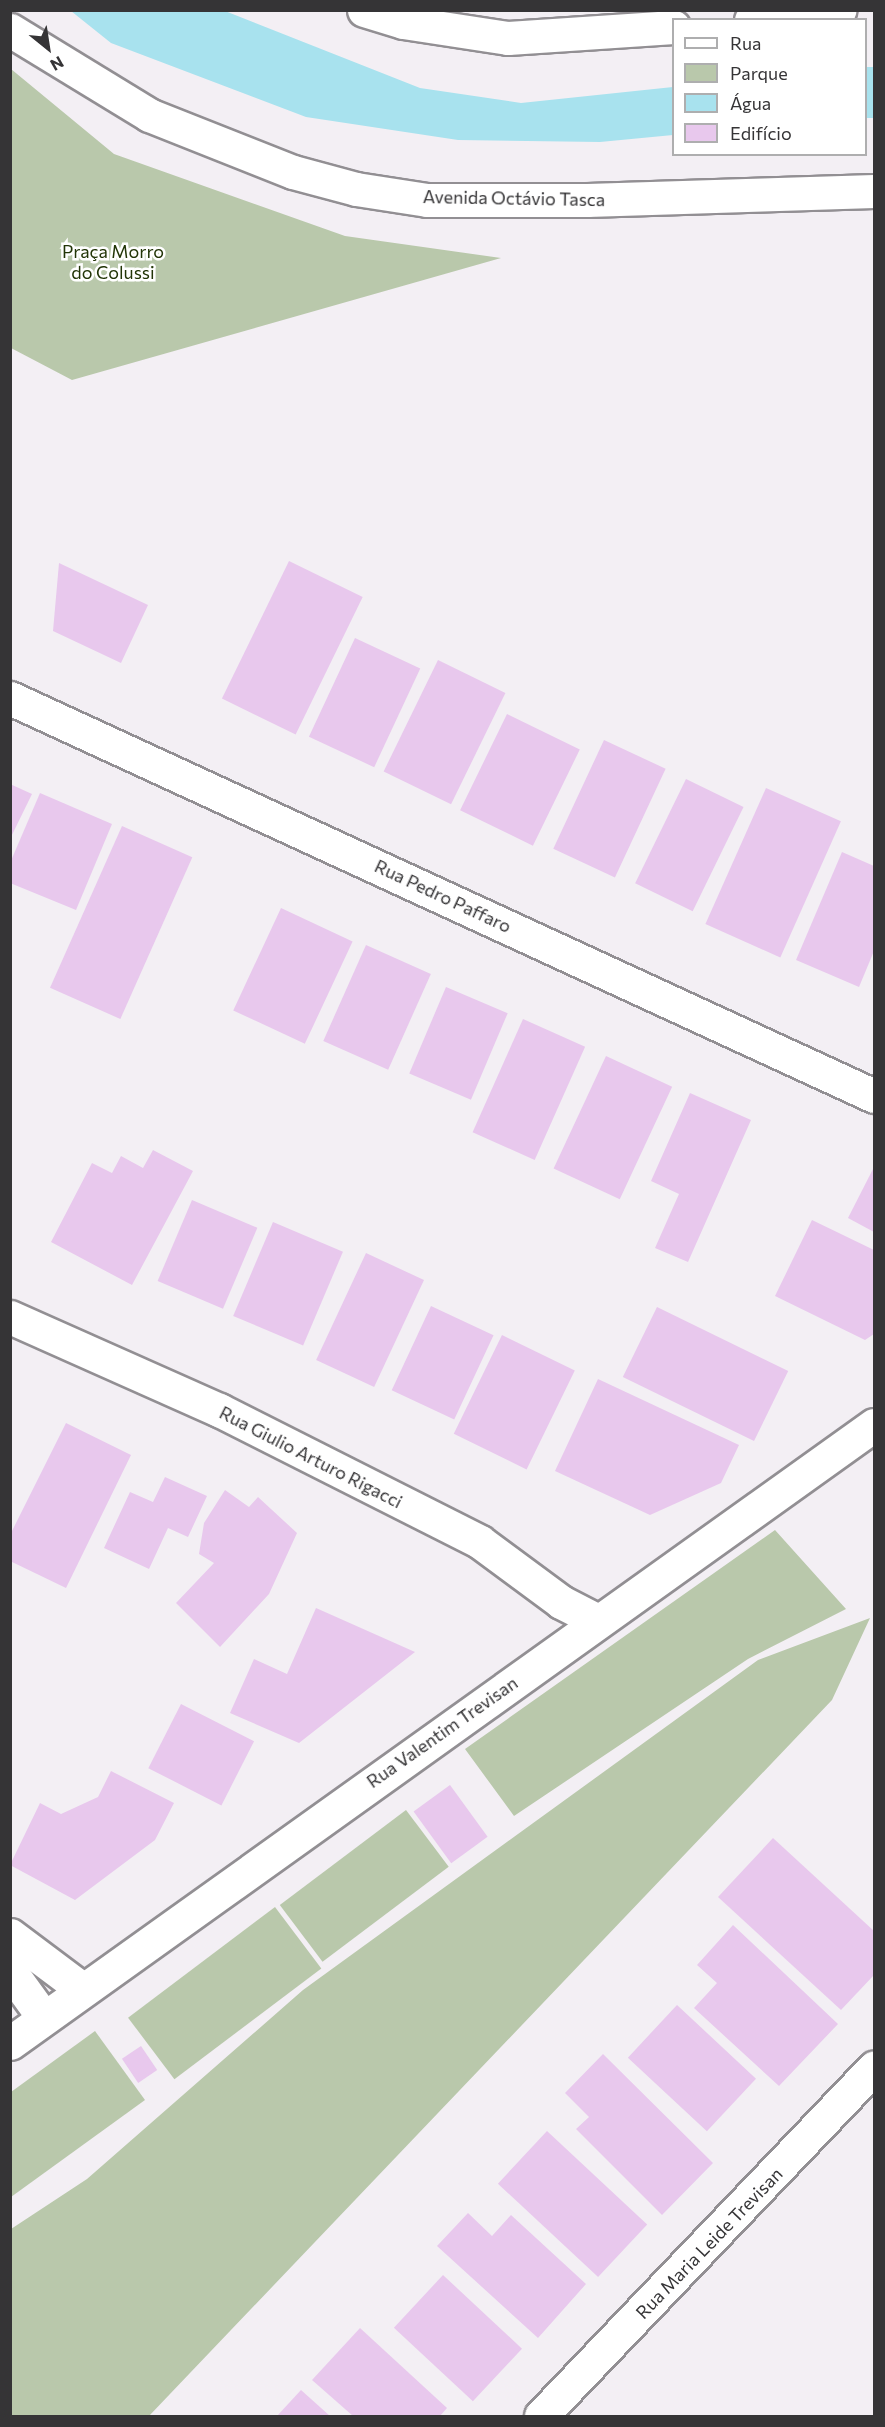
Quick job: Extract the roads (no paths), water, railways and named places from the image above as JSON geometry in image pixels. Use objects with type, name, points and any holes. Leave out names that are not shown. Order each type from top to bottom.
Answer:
[{"type":"street","points":[[364,10],[402,22],[508,38],[672,27]]},
{"type":"street","points":[[768,18],[838,10]]},
{"type":"street","name":"Avenida Octávio Tasca","points":[[10,30],[149,115],[293,172],[356,189],[427,200],[564,200],[874,190]]},
{"type":"street","name":"Rua Pedro Paffaro","points":[[10,698],[874,1096]]},
{"type":"street","name":"Rua Giulio Arturo Rigacci","points":[[10,1317],[219,1410],[480,1542],[561,1602],[598,1621]]},
{"type":"street","name":"Rua Valentim Trevisan","points":[[10,2043],[82,1989],[874,1425]]},
{"type":"street","points":[[10,1935],[82,1989]]},
{"type":"street","points":[[10,1971],[44,2018]]},
{"type":"street","name":"Rua Maria Leide Trevisan","points":[[541,2416],[874,2067]]},
{"type":"water","points":[[71,11],[225,11],[420,88],[521,103],[672,87],[672,135],[600,142],[458,140],[306,117],[111,43]]},
{"type":"water","points":[[867,67],[874,67],[874,118],[867,118]]},
{"type":"park label","name":"Praça Morro do Colussi","points":[[113,262]]}]
